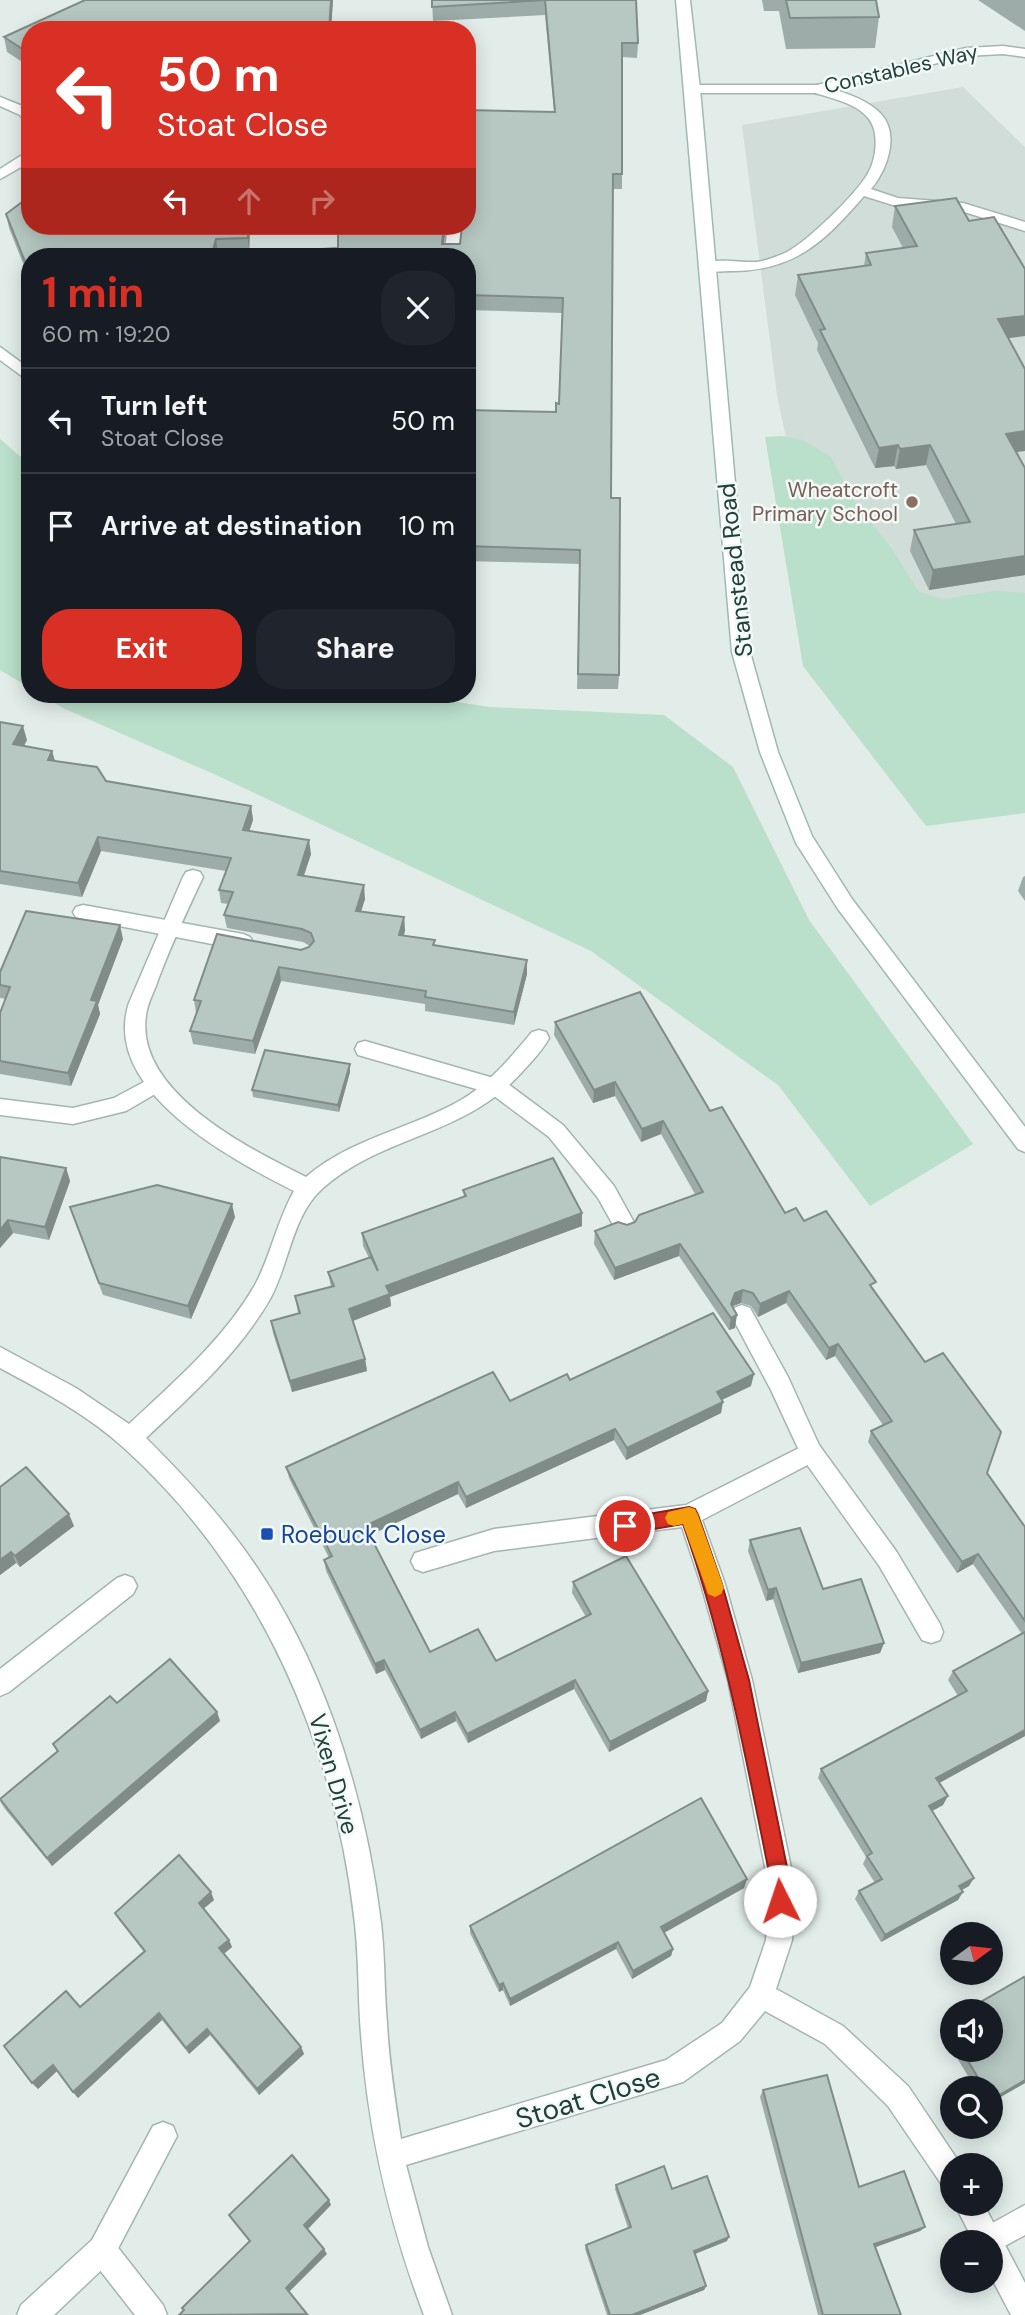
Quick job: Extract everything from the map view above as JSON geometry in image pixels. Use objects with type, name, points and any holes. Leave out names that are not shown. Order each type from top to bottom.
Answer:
[{"type":"street","name":"Stanstead Road","points":[[683,0],[741,652],[769,752],[803,838],[845,904],[1025,1143]]},
{"type":"street","name":"Constables Way","points":[[693,89],[817,89],[966,52],[1003,50],[1025,53]]},
{"type":"street","points":[[707,267],[761,266],[780,261],[803,247],[838,217],[875,174],[882,153],[881,125],[876,117],[857,103],[817,89]]},
{"type":"street","points":[[0,101],[21,110]]},
{"type":"street","points":[[0,176],[21,163]]},
{"type":"street","points":[[860,190],[896,202],[963,207],[1025,227]]},
{"type":"street","points":[[0,352],[21,370]]},
{"type":"street","points":[[193,877],[136,1013],[137,1049],[155,1084],[178,1108],[246,1157],[308,1188]]},
{"type":"street","points":[[83,912],[263,946]]},
{"type":"street","points":[[130,1438],[218,1352],[262,1291],[284,1234],[308,1188],[336,1164],[458,1112],[498,1087],[539,1038]]},
{"type":"street","points":[[365,1049],[498,1087],[556,1131],[606,1192],[625,1226]]},
{"type":"street","points":[[0,1107],[73,1116],[119,1105],[155,1084]]},
{"type":"street","points":[[742,1315],[780,1384],[811,1452],[888,1559],[931,1632]]},
{"type":"street","name":"Vixen Drive","points":[[0,1357],[50,1383],[130,1438],[185,1491],[265,1598],[300,1666],[330,1745],[351,1822],[368,1923],[374,2036],[389,2156],[418,2266],[438,2315]]},
{"type":"street","points":[[423,1561],[494,1540],[645,1523],[689,1515],[811,1452]]},
{"type":"street","name":"Stoat Close","points":[[389,2156],[673,2072],[731,2032],[761,1995],[779,1940],[781,1882],[740,1680],[713,1584],[689,1515]]},
{"type":"street","points":[[0,1684],[125,1586]]},
{"type":"street","points":[[761,1995],[834,2035],[898,2096],[940,2157]]},
{"type":"street","points":[[31,2315],[102,2250],[163,2136]]},
{"type":"street","points":[[1003,2234],[1025,2219]]},
{"type":"street","points":[[102,2250],[153,2315]]},
{"type":"street","points":[[1003,2270],[1025,2312]]},
{"type":"shaded area","name":"Wheatcroft Primary School","points":[[963,87],[1025,147],[1025,813],[822,610],[777,395],[742,125]]},
{"type":"green space","points":[[781,436],[803,440],[831,457],[852,498],[892,549],[919,592],[943,599],[995,591],[1025,593],[1025,813],[926,826],[803,666],[765,437]]},
{"type":"green space","points":[[0,439],[21,457],[21,683],[0,670]]},
{"type":"green space","points":[[54,703],[464,703],[490,707],[664,715],[733,767],[809,920],[973,1144],[870,1206],[778,1085],[591,951],[216,775]]},
{"type":"building","points":[[85,0],[331,0],[330,21],[39,21]]},
{"type":"building","points":[[432,0],[545,0],[432,7]]},
{"type":"building","points":[[545,0],[636,0],[638,43],[622,43],[622,174],[613,174],[611,498],[620,498],[619,675],[578,674],[580,550],[476,546],[476,410],[556,412],[556,403],[559,404],[563,298],[476,295],[476,248],[338,248],[338,235],[443,235],[442,244],[460,244],[461,235],[476,235],[476,110],[555,112]]},
{"type":"building","points":[[786,0],[876,0],[879,17],[790,18]]},
{"type":"building","points":[[21,29],[21,48],[4,37]]},
{"type":"building","points":[[956,198],[969,221],[994,217],[1025,269],[1025,316],[998,319],[1025,369],[1025,431],[1006,434],[1025,468],[1025,556],[933,570],[914,530],[970,522],[930,445],[900,449],[898,445],[879,448],[820,330],[825,329],[798,275],[871,265],[866,253],[917,246],[895,206]]},
{"type":"building","points":[[21,203],[21,235],[248,235],[248,238],[216,239],[214,248],[21,248],[21,252],[6,214]]},
{"type":"building","points":[[0,722],[23,726],[13,744],[52,751],[48,760],[97,767],[106,781],[251,806],[243,830],[309,840],[298,875],[364,885],[356,911],[404,917],[399,935],[435,940],[433,945],[527,960],[514,1012],[425,997],[426,991],[279,967],[253,1041],[190,1031],[201,1001],[194,1000],[217,934],[301,950],[314,941],[311,933],[224,915],[233,892],[219,890],[231,858],[98,837],[78,883],[0,871]]},
{"type":"building","points":[[26,911],[120,925],[91,1000],[97,1001],[68,1073],[0,1061],[0,1013],[10,987],[0,985],[0,972]]},
{"type":"building","points":[[640,992],[710,1111],[722,1107],[785,1213],[796,1208],[804,1221],[826,1211],[876,1282],[870,1285],[925,1362],[943,1353],[1001,1432],[987,1473],[1025,1527],[1025,1621],[978,1554],[962,1562],[871,1431],[892,1421],[838,1344],[829,1348],[789,1291],[760,1304],[753,1293],[743,1290],[735,1293],[731,1304],[737,1315],[731,1318],[680,1244],[615,1268],[595,1231],[618,1222],[627,1225],[635,1222],[639,1215],[703,1192],[663,1121],[642,1129],[615,1082],[594,1090],[555,1022]]},
{"type":"building","points":[[265,1050],[350,1064],[338,1105],[252,1090]]},
{"type":"building","points":[[0,1157],[66,1168],[45,1227],[8,1220],[0,1230]]},
{"type":"building","points":[[553,1158],[582,1213],[386,1286],[390,1294],[349,1309],[365,1359],[290,1381],[271,1321],[300,1313],[295,1296],[334,1286],[328,1272],[371,1257],[378,1271],[362,1233],[466,1196],[463,1190]]},
{"type":"building","points":[[157,1185],[232,1204],[188,1306],[99,1283],[70,1207]]},
{"type":"building","points":[[713,1313],[754,1374],[717,1392],[723,1402],[627,1448],[615,1429],[466,1497],[458,1482],[365,1526],[430,1652],[478,1629],[496,1661],[591,1614],[573,1582],[626,1556],[708,1691],[610,1742],[575,1680],[467,1734],[455,1712],[420,1730],[384,1660],[375,1664],[324,1560],[332,1556],[286,1467],[493,1372],[510,1401],[567,1374],[570,1380]]},
{"type":"building","points":[[26,1467],[69,1514],[15,1556],[11,1552],[0,1560],[0,1487]]},
{"type":"building","points":[[800,1528],[823,1589],[861,1579],[884,1643],[801,1663],[776,1588],[768,1590],[750,1540]]},
{"type":"building","points":[[1025,1632],[1025,1730],[936,1778],[948,1796],[929,1806],[974,1878],[959,1886],[963,1892],[885,1935],[859,1891],[882,1879],[867,1856],[872,1853],[821,1769],[967,1691],[953,1671]]},
{"type":"building","points":[[170,1659],[217,1712],[47,1858],[0,1799],[58,1751],[53,1744],[110,1696],[117,1703]]},
{"type":"building","points":[[701,1798],[747,1879],[661,1927],[673,1949],[633,1971],[618,1942],[510,1999],[503,1983],[499,1985],[470,1926]]},
{"type":"building","points":[[179,1855],[211,1892],[199,1903],[229,1940],[219,1948],[301,2047],[257,2089],[207,2029],[186,2048],[159,2013],[73,2092],[53,2065],[32,2083],[4,2046],[66,1991],[80,2007],[145,1951],[115,1913]]},
{"type":"building","points":[[1024,1977],[1025,2080],[1003,2093],[1003,2076],[977,2076],[969,2062],[1003,2062],[1003,1999],[986,1999]]},
{"type":"building","points":[[827,2075],[859,2187],[904,2171],[925,2227],[874,2244],[901,2315],[823,2315],[763,2090]]},
{"type":"building","points":[[292,2155],[329,2200],[304,2225],[324,2249],[286,2288],[307,2314],[179,2315],[184,2310],[182,2308],[250,2241],[229,2215]]},
{"type":"building","points":[[664,2166],[672,2189],[707,2176],[729,2237],[694,2251],[706,2286],[632,2315],[610,2315],[586,2245],[631,2227],[616,2185]]},
{"type":"slow traffic","points":[[674,1518],[689,1515],[715,1588]]},
{"type":"place","name":"Wheatcroft Primary School","points":[[912,502]]},
{"type":"place","name":"Roebuck Close","points":[[267,1534]]},
{"type":"route","points":[[625,1526],[689,1515],[713,1584],[740,1680],[781,1882],[780,1901]]}]
